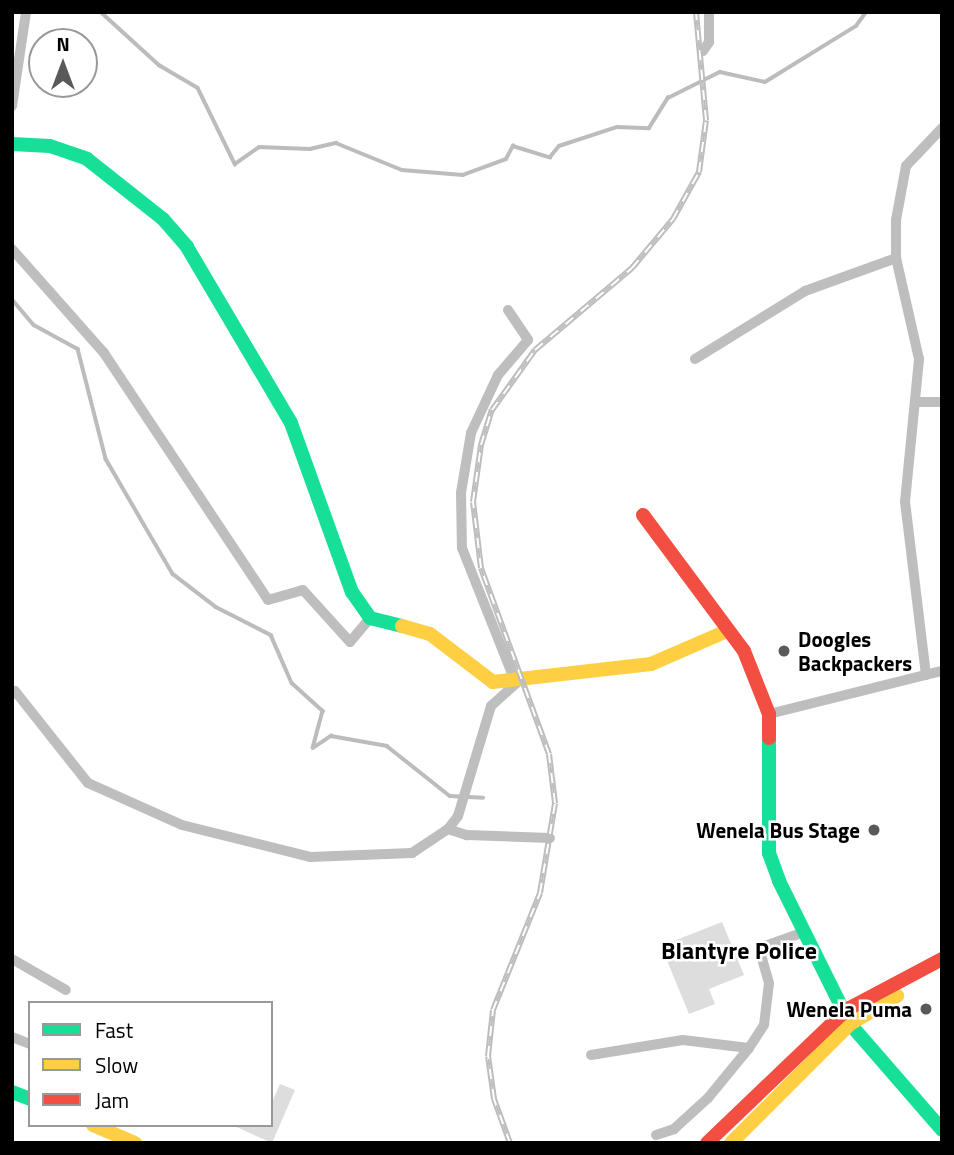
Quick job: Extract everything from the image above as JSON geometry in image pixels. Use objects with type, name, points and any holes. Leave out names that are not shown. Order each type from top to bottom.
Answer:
[{"type":"main road","points":[[12,144],[50,146],[87,159],[163,219],[187,247],[291,423],[352,592],[370,618],[430,634],[485,679],[518,679],[651,664],[727,631]]},
{"type":"main road","points":[[643,515],[744,651],[769,714],[769,853],[804,932],[846,1010],[850,1024],[942,1130]]},
{"type":"main road","points":[[707,1143],[846,1010],[942,958]]},
{"type":"main road","points":[[731,1143],[850,1024],[942,968]]},
{"type":"main road","points":[[98,1127],[135,1143]]},
{"type":"street","points":[[12,106],[26,12]]},
{"type":"street","points":[[703,51],[709,42],[709,12]]},
{"type":"street","points":[[926,675],[905,502],[917,402],[919,359],[896,258],[906,166],[942,128]]},
{"type":"street","points":[[12,249],[104,353],[268,600],[303,590],[349,642],[370,618]]},
{"type":"street","points":[[695,359],[805,291],[896,258]]},
{"type":"street","points":[[13,690],[88,783],[225,839],[310,857],[412,853],[448,829],[458,816],[491,706],[518,679],[462,548],[461,493],[471,433],[498,374],[528,340],[508,310]]},
{"type":"street","points":[[917,402],[942,402]]},
{"type":"street","points":[[769,714],[942,671]]},
{"type":"street","points":[[448,829],[467,835],[550,838]]},
{"type":"street","points":[[656,1135],[674,1129],[708,1098],[749,1048],[764,1025],[769,984],[761,955],[765,946],[804,932]]},
{"type":"street","points":[[12,960],[66,990]]},
{"type":"street","points":[[591,1055],[683,1040],[749,1048]]},
{"type":"building","points":[[722,922],[744,975],[709,989],[715,1004],[689,1014],[661,946]]},
{"type":"building","points":[[280,1084],[295,1090],[272,1143],[236,1127],[273,1127],[273,1100]]},
{"type":"waterway","points":[[101,12],[159,65],[198,88],[235,164],[259,147],[310,149],[336,143],[402,170],[463,175],[506,159],[513,146],[550,157],[559,146],[617,127],[649,128],[668,98],[720,72],[765,82],[856,26],[866,12]]},
{"type":"waterway","points":[[12,299],[34,325],[78,349],[106,459],[173,574],[216,607],[271,635],[292,683],[323,711],[313,748],[331,736],[387,746],[450,796],[483,798]]},
{"type":"railway","points":[[510,1143],[494,1099],[488,1056],[493,1010],[540,893],[555,803],[549,754],[481,568],[473,502],[481,445],[492,410],[535,350],[632,268],[673,219],[699,172],[706,120],[696,12]]},
{"type":"traffic: fast","points":[[12,144],[50,146],[87,159],[163,219],[187,247],[291,423],[352,592],[370,618],[402,626]]},
{"type":"traffic: fast","points":[[769,738],[769,853],[779,881],[850,1024],[942,1130]]},
{"type":"traffic: fast","points":[[12,1092],[28,1098]]},
{"type":"traffic: slow","points":[[402,626],[430,634],[493,682],[651,664],[727,631]]},
{"type":"traffic: slow","points":[[731,1143],[850,1024],[897,996]]},
{"type":"traffic: slow","points":[[98,1127],[135,1143]]},
{"type":"traffic: jam","points":[[643,515],[744,651],[769,714],[769,738]]},
{"type":"traffic: jam","points":[[707,1143],[846,1010],[942,959]]},
{"type":"place","name":"Doogles Backpackers","points":[[784,651]]},
{"type":"place","name":"Wenela Bus Stage","points":[[874,830]]},
{"type":"place","name":"Wenela Puma","points":[[926,1009]]},
{"type":"district","name":"Blantyre Police","points":[[739,951]]}]
